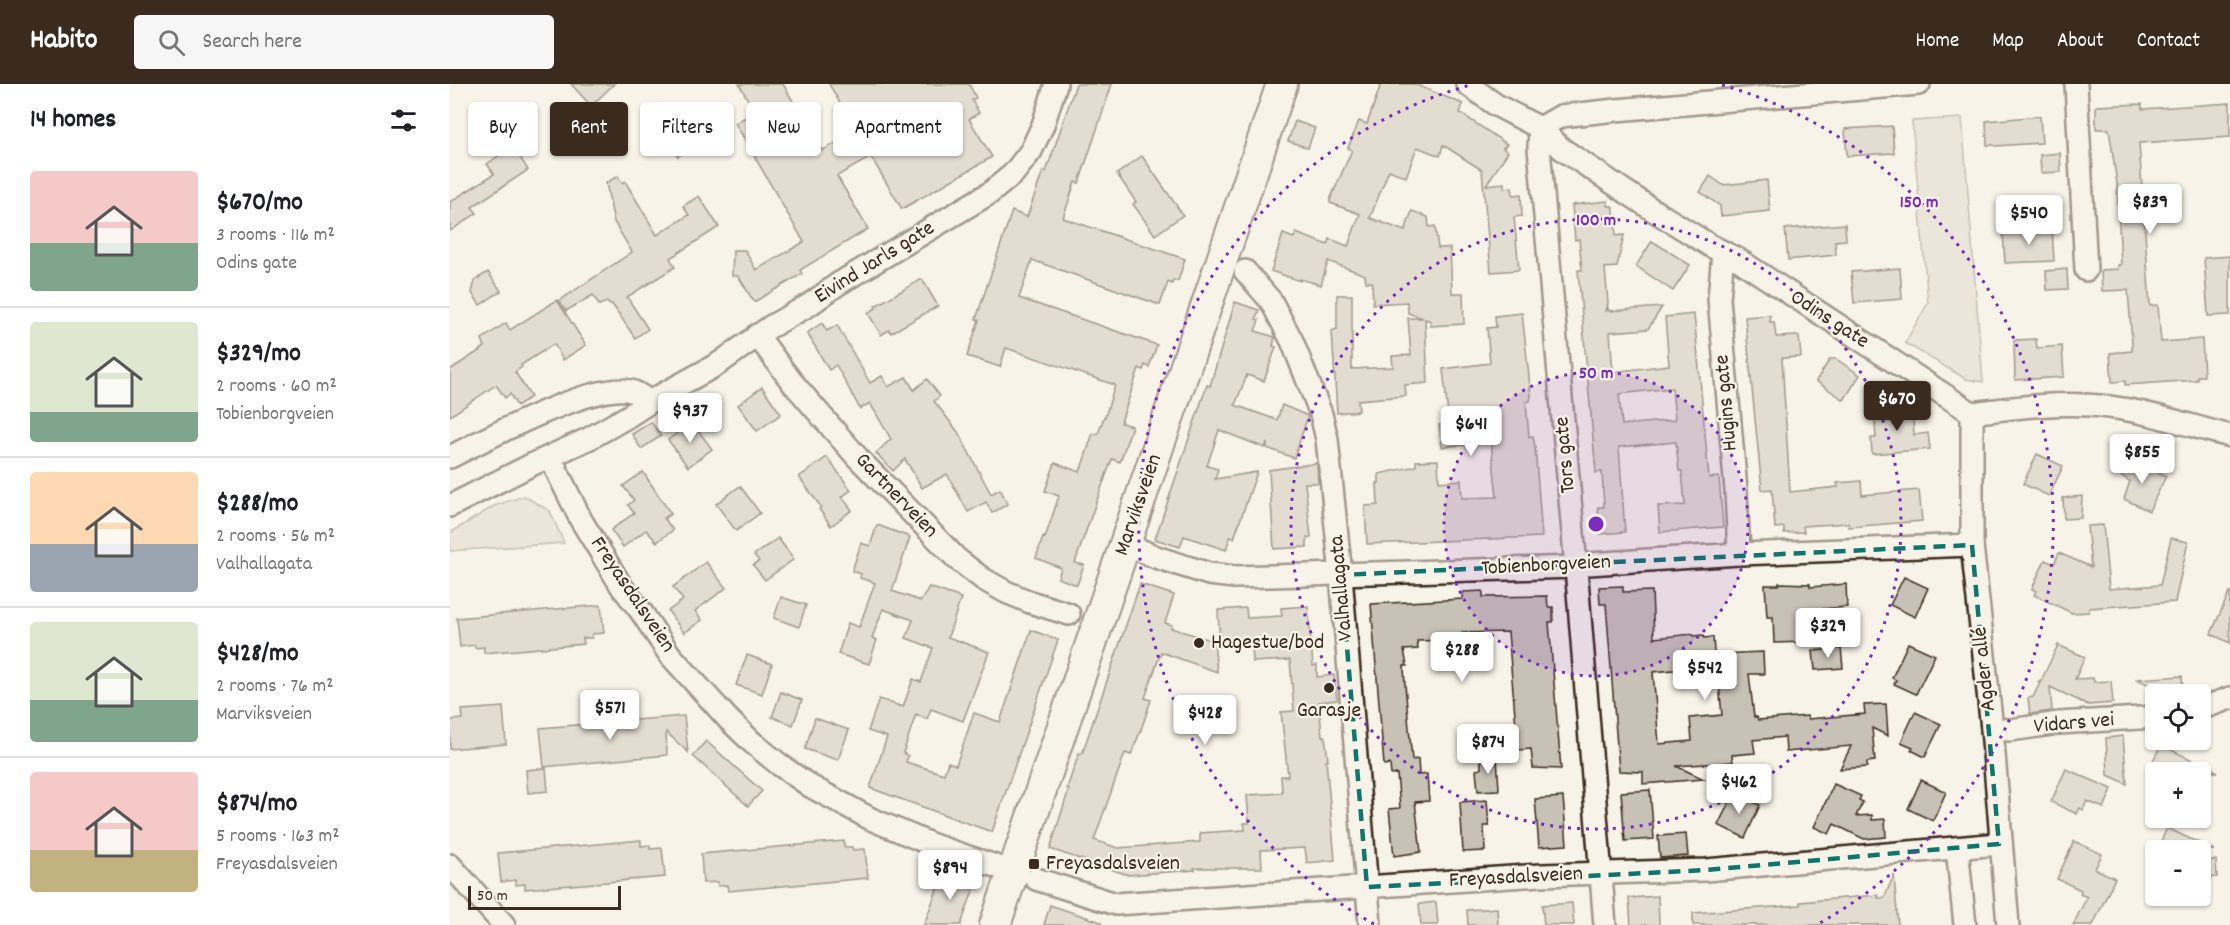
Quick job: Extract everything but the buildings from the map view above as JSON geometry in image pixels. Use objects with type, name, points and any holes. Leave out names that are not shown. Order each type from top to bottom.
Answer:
[{"type":"main road","name":"Marviksveien","points":[[995,925],[1024,876],[1126,544],[1282,84]]},
{"type":"street","name":"Eivind Jarls gate","points":[[450,506],[590,438],[718,364],[757,335],[990,193],[1013,174],[1031,151],[1043,125],[1056,84]]},
{"type":"street","name":"Odins gate","points":[[1467,84],[1496,105],[1540,128],[1569,154],[1653,210],[1739,260],[1923,383],[1972,413]]},
{"type":"street","points":[[1540,128],[1561,116],[1919,84]]},
{"type":"street","points":[[2076,84],[2086,270]]},
{"type":"street","name":"Tors gate","points":[[1540,128],[1539,148],[1605,925]]},
{"type":"street","name":"Hugins gate","points":[[1723,252],[1720,278],[1720,320],[1736,490],[1739,555]]},
{"type":"street","name":"Valhallagata","points":[[1245,271],[1271,301],[1292,341],[1321,414],[1327,439],[1341,575],[1370,925]]},
{"type":"street","name":"Gartnerveien","points":[[757,335],[792,382],[858,458],[957,559],[983,579],[1006,592],[1069,614]]},
{"type":"street","points":[[450,457],[534,416],[579,399],[617,391],[634,392],[650,402]]},
{"type":"street","points":[[1972,413],[2040,405],[2104,406],[2230,436]]},
{"type":"street","name":"Agder allé","points":[[1972,413],[1972,545],[1992,729],[2007,925]]},
{"type":"street","name":"Freyasdalsveien","points":[[550,457],[581,520],[622,587],[670,655],[729,720],[780,765],[810,786],[871,819],[933,845],[1116,904],[1541,875],[1706,870],[2000,844]]},
{"type":"street","name":"Tobienborgveien","points":[[1126,544],[1156,557],[1209,574],[1234,577],[1576,567],[1589,564],[1739,555],[1972,545]]},
{"type":"street","points":[[2211,705],[2230,698]]},
{"type":"street","name":"Vidars vei","points":[[1992,729],[2010,730],[2060,723],[2145,718]]},
{"type":"street","points":[[1957,848],[1965,925]]},
{"type":"street","points":[[450,865],[504,925]]},
{"type":"highlighted area","points":[[1972,545],[1999,844],[1706,870],[1367,887],[1341,575]]},
{"type":"shaded area","points":[[1962,118],[1983,382],[1966,379],[1905,343],[1928,303],[1912,121]]},
{"type":"shaded area","points":[[524,496],[550,511],[564,543],[450,551],[450,533],[494,506]]},
{"type":"place","name":"Hagestue/bod","points":[[1199,643]]},
{"type":"place","name":"Garasje","points":[[1329,688]]},
{"type":"place","name":"Freyasdalsveien","points":[[1034,864]]}]
